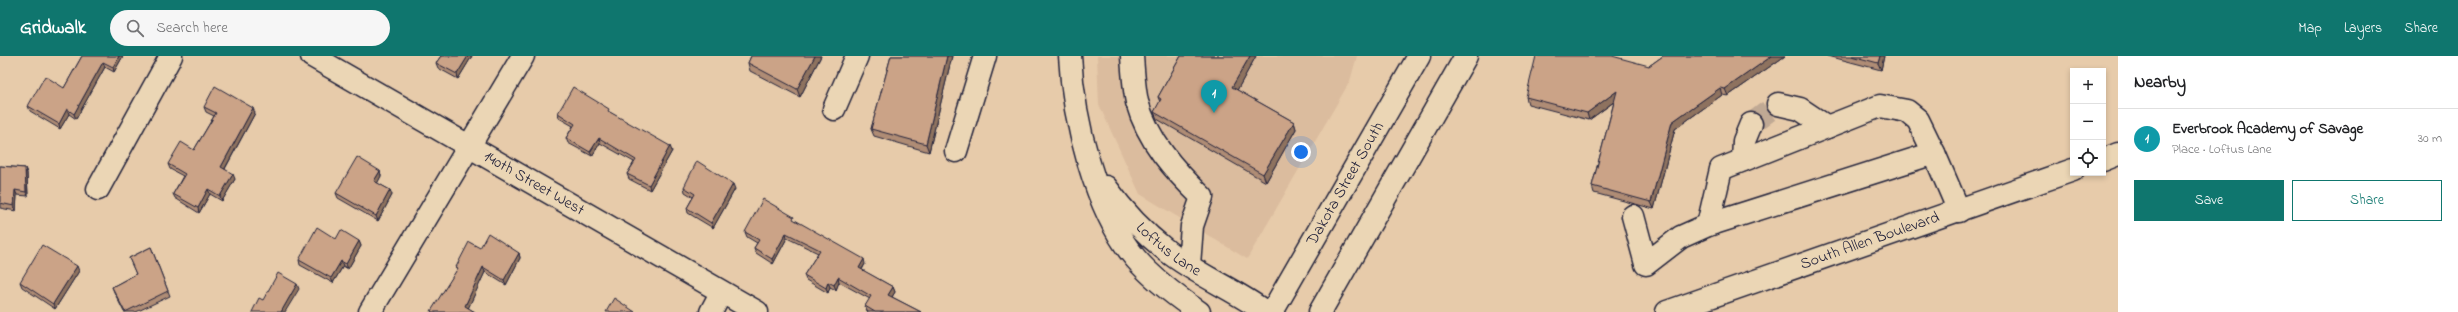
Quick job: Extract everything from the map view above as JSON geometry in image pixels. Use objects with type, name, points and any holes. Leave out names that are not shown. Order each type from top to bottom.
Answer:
[{"type":"street","points":[[98,189],[171,56]]},
{"type":"street","name":"140th Street West","points":[[312,56],[721,293],[757,312]]},
{"type":"street","points":[[370,312],[523,56]]},
{"type":"street","points":[[834,109],[857,56]]},
{"type":"street","points":[[956,151],[984,56]]},
{"type":"street","name":"Loftus Lane","points":[[1070,56],[1076,111],[1094,175],[1115,228],[1136,259],[1164,286],[1199,312]]},
{"type":"street","points":[[1132,56],[1137,102],[1152,138],[1176,172],[1202,197],[1192,226],[1189,265]]},
{"type":"street","name":"Dakota Street South","points":[[1272,312],[1419,56]]},
{"type":"street","points":[[1320,312],[1466,56]]},
{"type":"street","points":[[1778,104],[1800,110],[1827,127]]},
{"type":"street","points":[[1708,225],[1721,169],[1880,106],[1908,111],[1918,120],[1934,153],[1958,210]]},
{"type":"street","points":[[1744,160],[1744,141],[1751,124]]},
{"type":"street","points":[[1634,216],[1646,264],[1681,237],[1708,225],[1934,153]]},
{"type":"street","points":[[2106,159],[2118,154]]},
{"type":"street","name":"South Allen Boulevard","points":[[1667,312],[2070,171]]},
{"type":"street","name":"Loftus Lane","points":[[1094,175],[1119,205],[1167,251],[1237,292],[1265,312]]},
{"type":"street","points":[[711,312],[721,293]]},
{"type":"shaded area","points":[[1097,56],[1357,56],[1350,81],[1247,259],[1140,194],[1099,105]]},
{"type":"building","points":[[82,56],[119,56],[113,67],[103,62],[74,114],[67,109],[59,124],[28,106],[45,76],[64,88]]},
{"type":"building","points":[[441,56],[468,56],[457,74],[436,63]]},
{"type":"building","points":[[751,56],[815,56],[797,89],[748,63]]},
{"type":"building","points":[[891,56],[947,56],[926,144],[871,129]]},
{"type":"building","points":[[1181,56],[1250,56],[1232,87],[1294,122],[1263,174],[1154,112],[1161,99],[1158,97]]},
{"type":"building","points":[[1536,56],[1612,56],[1649,66],[1663,56],[1772,56],[1725,89],[1720,88],[1672,122],[1651,202],[1592,186],[1617,91],[1587,113],[1526,97]]},
{"type":"building","points":[[1852,56],[1880,56],[1878,63]]},
{"type":"building","points":[[215,86],[253,108],[221,167],[233,174],[220,196],[208,189],[198,208],[173,194],[185,174],[168,164],[181,142],[194,150],[216,113],[204,107]]},
{"type":"building","points":[[573,87],[609,109],[608,111],[670,146],[649,185],[627,174],[636,160],[599,138],[590,152],[566,138],[575,124],[558,113]]},
{"type":"building","points":[[357,157],[380,171],[374,181],[390,190],[376,216],[336,193]]},
{"type":"building","points":[[697,161],[733,184],[711,223],[687,208],[695,194],[684,187]]},
{"type":"building","points":[[0,166],[25,168],[26,192],[15,190],[14,206],[0,203]]},
{"type":"building","points":[[763,199],[794,217],[793,219],[864,259],[859,268],[893,287],[888,295],[921,312],[875,312],[865,306],[871,296],[838,277],[834,285],[828,282],[826,288],[804,275],[820,250],[786,233],[772,259],[754,248],[759,240],[745,232]]},
{"type":"building","points":[[317,227],[336,239],[341,230],[359,241],[346,264],[341,261],[331,278],[299,260]]},
{"type":"building","points":[[488,233],[519,253],[504,280],[483,267],[465,306],[475,312],[432,312],[431,311],[458,268],[456,267],[469,242],[480,248]]},
{"type":"building","points":[[42,245],[77,266],[53,304],[20,282]]},
{"type":"building","points":[[151,247],[168,291],[125,312],[112,287],[136,274],[129,258]]},
{"type":"building","points":[[278,273],[297,284],[281,312],[252,312],[259,298],[263,300]]},
{"type":"building","points":[[614,298],[635,312],[606,312]]},
{"type":"tunnel","points":[[1751,124],[1778,104]]},
{"type":"place","name":"Everbrook Academy of Savage","points":[[1214,113]]}]
